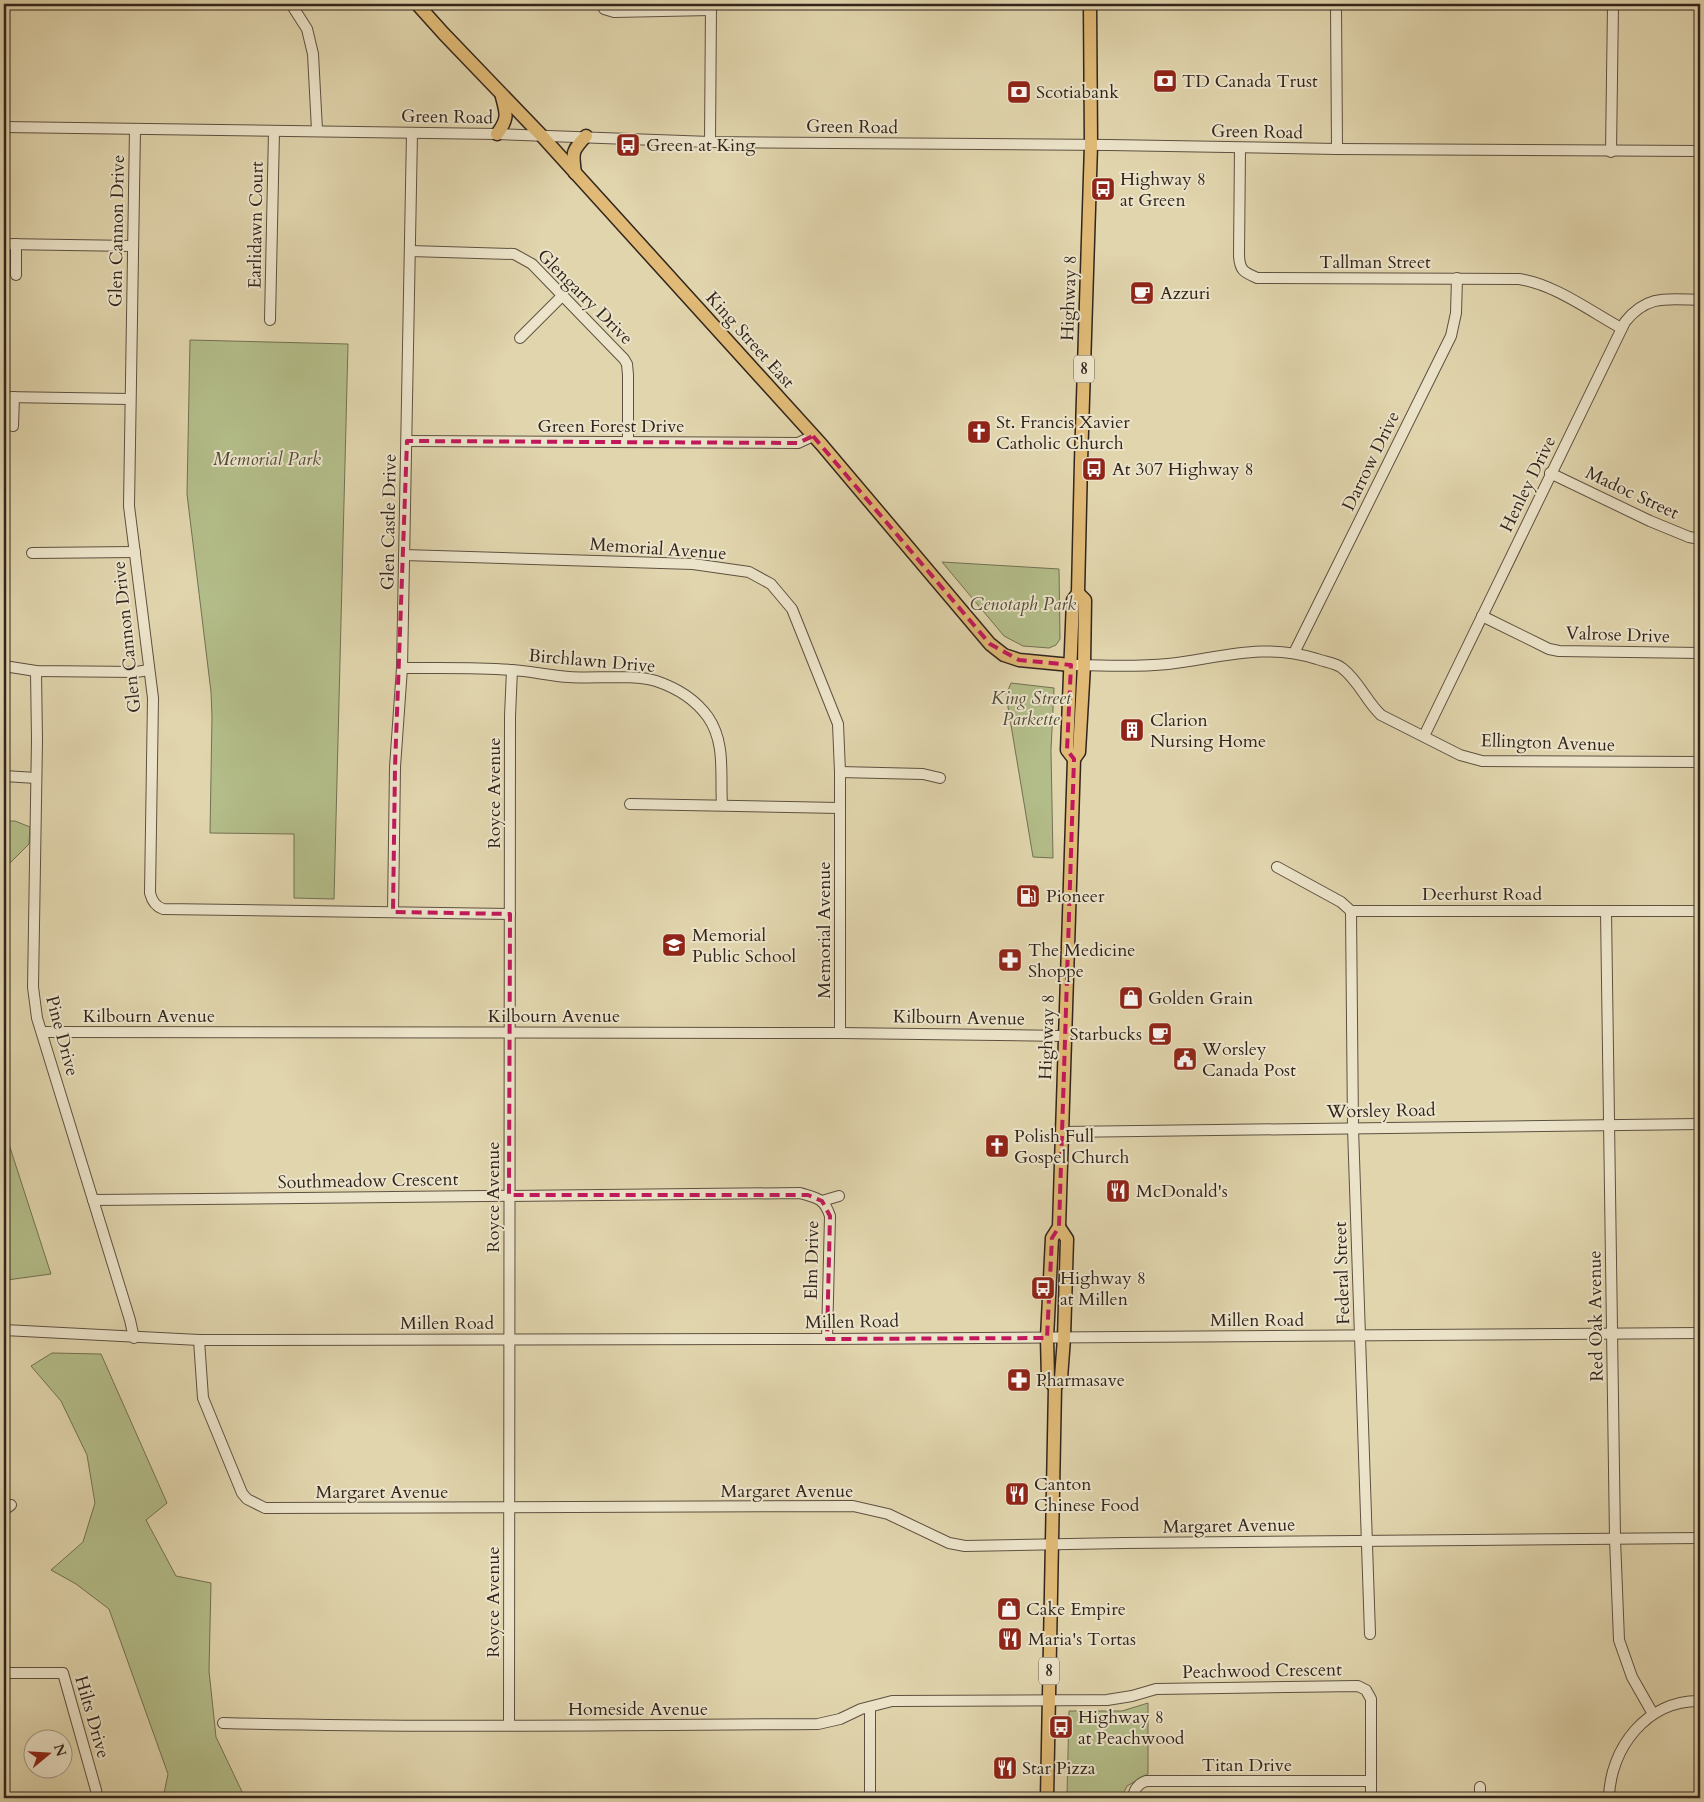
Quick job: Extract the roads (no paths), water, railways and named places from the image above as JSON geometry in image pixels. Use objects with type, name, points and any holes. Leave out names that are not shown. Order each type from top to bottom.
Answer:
[{"type":"main road","name":"King Street East","points":[[417,4],[575,173],[812,436],[990,644],[1004,655],[1018,660],[1071,664]]},
{"type":"main road","name":"Highway 8","points":[[1074,759],[1067,750],[1073,600],[1078,593],[1092,146],[1090,4]]},
{"type":"main road","points":[[497,134],[505,123],[506,110],[501,95]]},
{"type":"main road","points":[[575,173],[574,149],[586,136]]},
{"type":"main road","name":"Highway 8","points":[[1047,1798],[1055,1387],[1061,1378],[1064,1338],[1066,1240],[1059,1227],[1074,759],[1079,752],[1084,665],[1085,600],[1078,593]]},
{"type":"main road","name":"Highway 8","points":[[1055,1387],[1048,1378],[1047,1338],[1052,1238],[1059,1227]]},
{"type":"street","points":[[291,4],[307,29],[313,54],[317,130]]},
{"type":"street","points":[[1336,4],[1337,150]]},
{"type":"street","points":[[1611,152],[1613,4]]},
{"type":"street","points":[[604,9],[614,12],[711,7],[710,142]]},
{"type":"street","name":"Green Road","points":[[4,127],[317,130],[586,136],[710,142],[1337,150],[1700,152]]},
{"type":"street","name":"Glen Cannon Drive","points":[[135,129],[129,506],[153,698],[150,893],[152,901],[158,907],[163,908],[510,914]]},
{"type":"street","name":"Earlidawn Court","points":[[270,320],[274,131]]},
{"type":"street","name":"Glen Castle Drive","points":[[393,912],[395,767],[402,668],[412,133]]},
{"type":"street","name":"Tallman Street","points":[[1240,148],[1238,256],[1239,265],[1244,272],[1257,278],[1519,279],[1537,283],[1621,328]]},
{"type":"street","points":[[4,244],[133,246]]},
{"type":"street","points":[[16,244],[16,275]]},
{"type":"street","name":"Glengarry Drive","points":[[410,251],[514,254],[532,264],[627,364],[628,442]]},
{"type":"street","name":"Darrow Drive","points":[[1294,653],[1451,336],[1456,313],[1457,278]]},
{"type":"street","points":[[520,338],[563,295]]},
{"type":"street","name":"Henley Drive","points":[[1424,736],[1621,328],[1634,310],[1642,305],[1660,300],[1700,300]]},
{"type":"street","points":[[13,426],[9,397],[130,399]]},
{"type":"street","name":"Green Forest Drive","points":[[407,442],[798,443],[812,436]]},
{"type":"street","name":"Madoc Street","points":[[1550,472],[1650,521],[1689,537],[1700,539]]},
{"type":"street","points":[[32,553],[135,552]]},
{"type":"street","name":"Memorial Avenue","points":[[404,555],[693,564],[749,572],[771,584],[792,609],[838,724],[840,772],[840,1033]]},
{"type":"street","name":"Valrose Drive","points":[[1482,616],[1548,649],[1559,651],[1700,653]]},
{"type":"street","name":"Ellington Avenue","points":[[1071,664],[1161,664],[1243,652],[1294,653],[1340,667],[1355,680],[1380,715],[1460,755],[1482,761],[1700,762]]},
{"type":"street","points":[[4,666],[36,671],[136,672],[149,670]]},
{"type":"street","name":"Birchlawn Drive","points":[[402,668],[512,670],[570,677],[653,680],[679,690],[690,697],[709,718],[719,743],[722,756],[722,805]]},
{"type":"street","name":"Royce Avenue","points":[[509,1725],[510,716],[512,670]]},
{"type":"street","name":"Pine Drive","points":[[36,671],[33,987],[37,1018],[134,1338]]},
{"type":"street","points":[[840,772],[923,774],[940,778]]},
{"type":"street","points":[[4,776],[36,778]]},
{"type":"street","points":[[630,804],[839,808]]},
{"type":"street","points":[[1276,867],[1342,902],[1351,910]]},
{"type":"street","name":"Deerhurst Road","points":[[1351,910],[1700,911]]},
{"type":"street","name":"Federal Street","points":[[1351,910],[1353,1128],[1370,1634]]},
{"type":"street","name":"Red Oak Avenue","points":[[1606,911],[1615,1539],[1619,1640],[1632,1677],[1653,1714]]},
{"type":"street","name":"Kilbourn Avenue","points":[[42,1032],[840,1033],[1065,1036]]},
{"type":"street","name":"Worsley Road","points":[[1062,1132],[1700,1124]]},
{"type":"street","name":"Southmeadow Crescent","points":[[93,1200],[784,1192],[800,1193],[822,1201]]},
{"type":"street","name":"Elm Drive","points":[[822,1201],[839,1196]]},
{"type":"street","name":"Elm Drive","points":[[822,1201],[826,1204],[830,1216],[827,1339]]},
{"type":"street","name":"Millen Road","points":[[4,1330],[199,1340],[1064,1338],[1700,1332]]},
{"type":"street","name":"Margaret Avenue","points":[[199,1340],[203,1398],[242,1493],[250,1501],[265,1508],[853,1506],[888,1514],[949,1543],[965,1546],[1368,1540],[1700,1538]]},
{"type":"street","name":"Hilts Drive","points":[[4,1673],[63,1673],[97,1798]]},
{"type":"street","name":"Peachwood Crescent","points":[[1049,1699],[1107,1700],[1132,1696],[1156,1689],[1358,1686],[1366,1690],[1371,1699],[1371,1798]]},
{"type":"street","name":"Homeside Avenue","points":[[223,1723],[321,1726],[818,1724],[840,1719],[870,1707],[892,1701],[1049,1699]]},
{"type":"street","points":[[1609,1798],[1609,1785],[1619,1754],[1629,1738],[1644,1721],[1653,1714],[1678,1704],[1700,1700]]},
{"type":"street","points":[[870,1707],[870,1798]]},
{"type":"street","name":"Titan Drive","points":[[1133,1798],[1134,1790],[1138,1785],[1146,1781],[1371,1781]]},
{"type":"street","points":[[1480,1787],[1480,1798]]},
{"type":"place","name":"TD Canada Trust","points":[[1165,81]]},
{"type":"place","name":"Scotiabank","points":[[1019,92]]},
{"type":"place","name":"Green at King","points":[[628,145]]},
{"type":"place","name":"Highway 8 at Green","points":[[1103,189]]},
{"type":"place","name":"Azzuri","points":[[1142,293]]},
{"type":"place","name":"St. Francis Xavier Catholic Church","points":[[979,432]]},
{"type":"place","name":"At 307 Highway 8","points":[[1094,469]]},
{"type":"place","name":"Clarion Nursing Home","points":[[1132,730]]},
{"type":"place","name":"Pioneer","points":[[1028,896]]},
{"type":"place","name":"Memorial Public School","points":[[674,945]]},
{"type":"place","name":"The Medicine Shoppe","points":[[1010,960]]},
{"type":"place","name":"Golden Grain","points":[[1131,998]]},
{"type":"place","name":"Starbucks","points":[[1160,1034]]},
{"type":"place","name":"Worsley Canada Post","points":[[1185,1059]]},
{"type":"place","name":"Polish Full Gospel Church","points":[[997,1146]]},
{"type":"place","name":"McDonald's","points":[[1118,1191]]},
{"type":"place","name":"Highway 8 at Millen","points":[[1043,1288]]},
{"type":"place","name":"Pharmasave","points":[[1019,1380]]},
{"type":"place","name":"Canton Chinese Food","points":[[1017,1494]]},
{"type":"place","name":"Cake Empire","points":[[1009,1609]]},
{"type":"place","name":"Maria's Tortas","points":[[1010,1639]]},
{"type":"place","name":"Highway 8 at Peachwood","points":[[1061,1727]]},
{"type":"place","name":"Star Pizza","points":[[1005,1768]]},
{"type":"park label","name":"Memorial Park","points":[[267,459]]},
{"type":"park label","name":"Cenotaph Park","points":[[1023,604]]},
{"type":"park label","name":"King Street Parkette","points":[[1031,708]]}]
